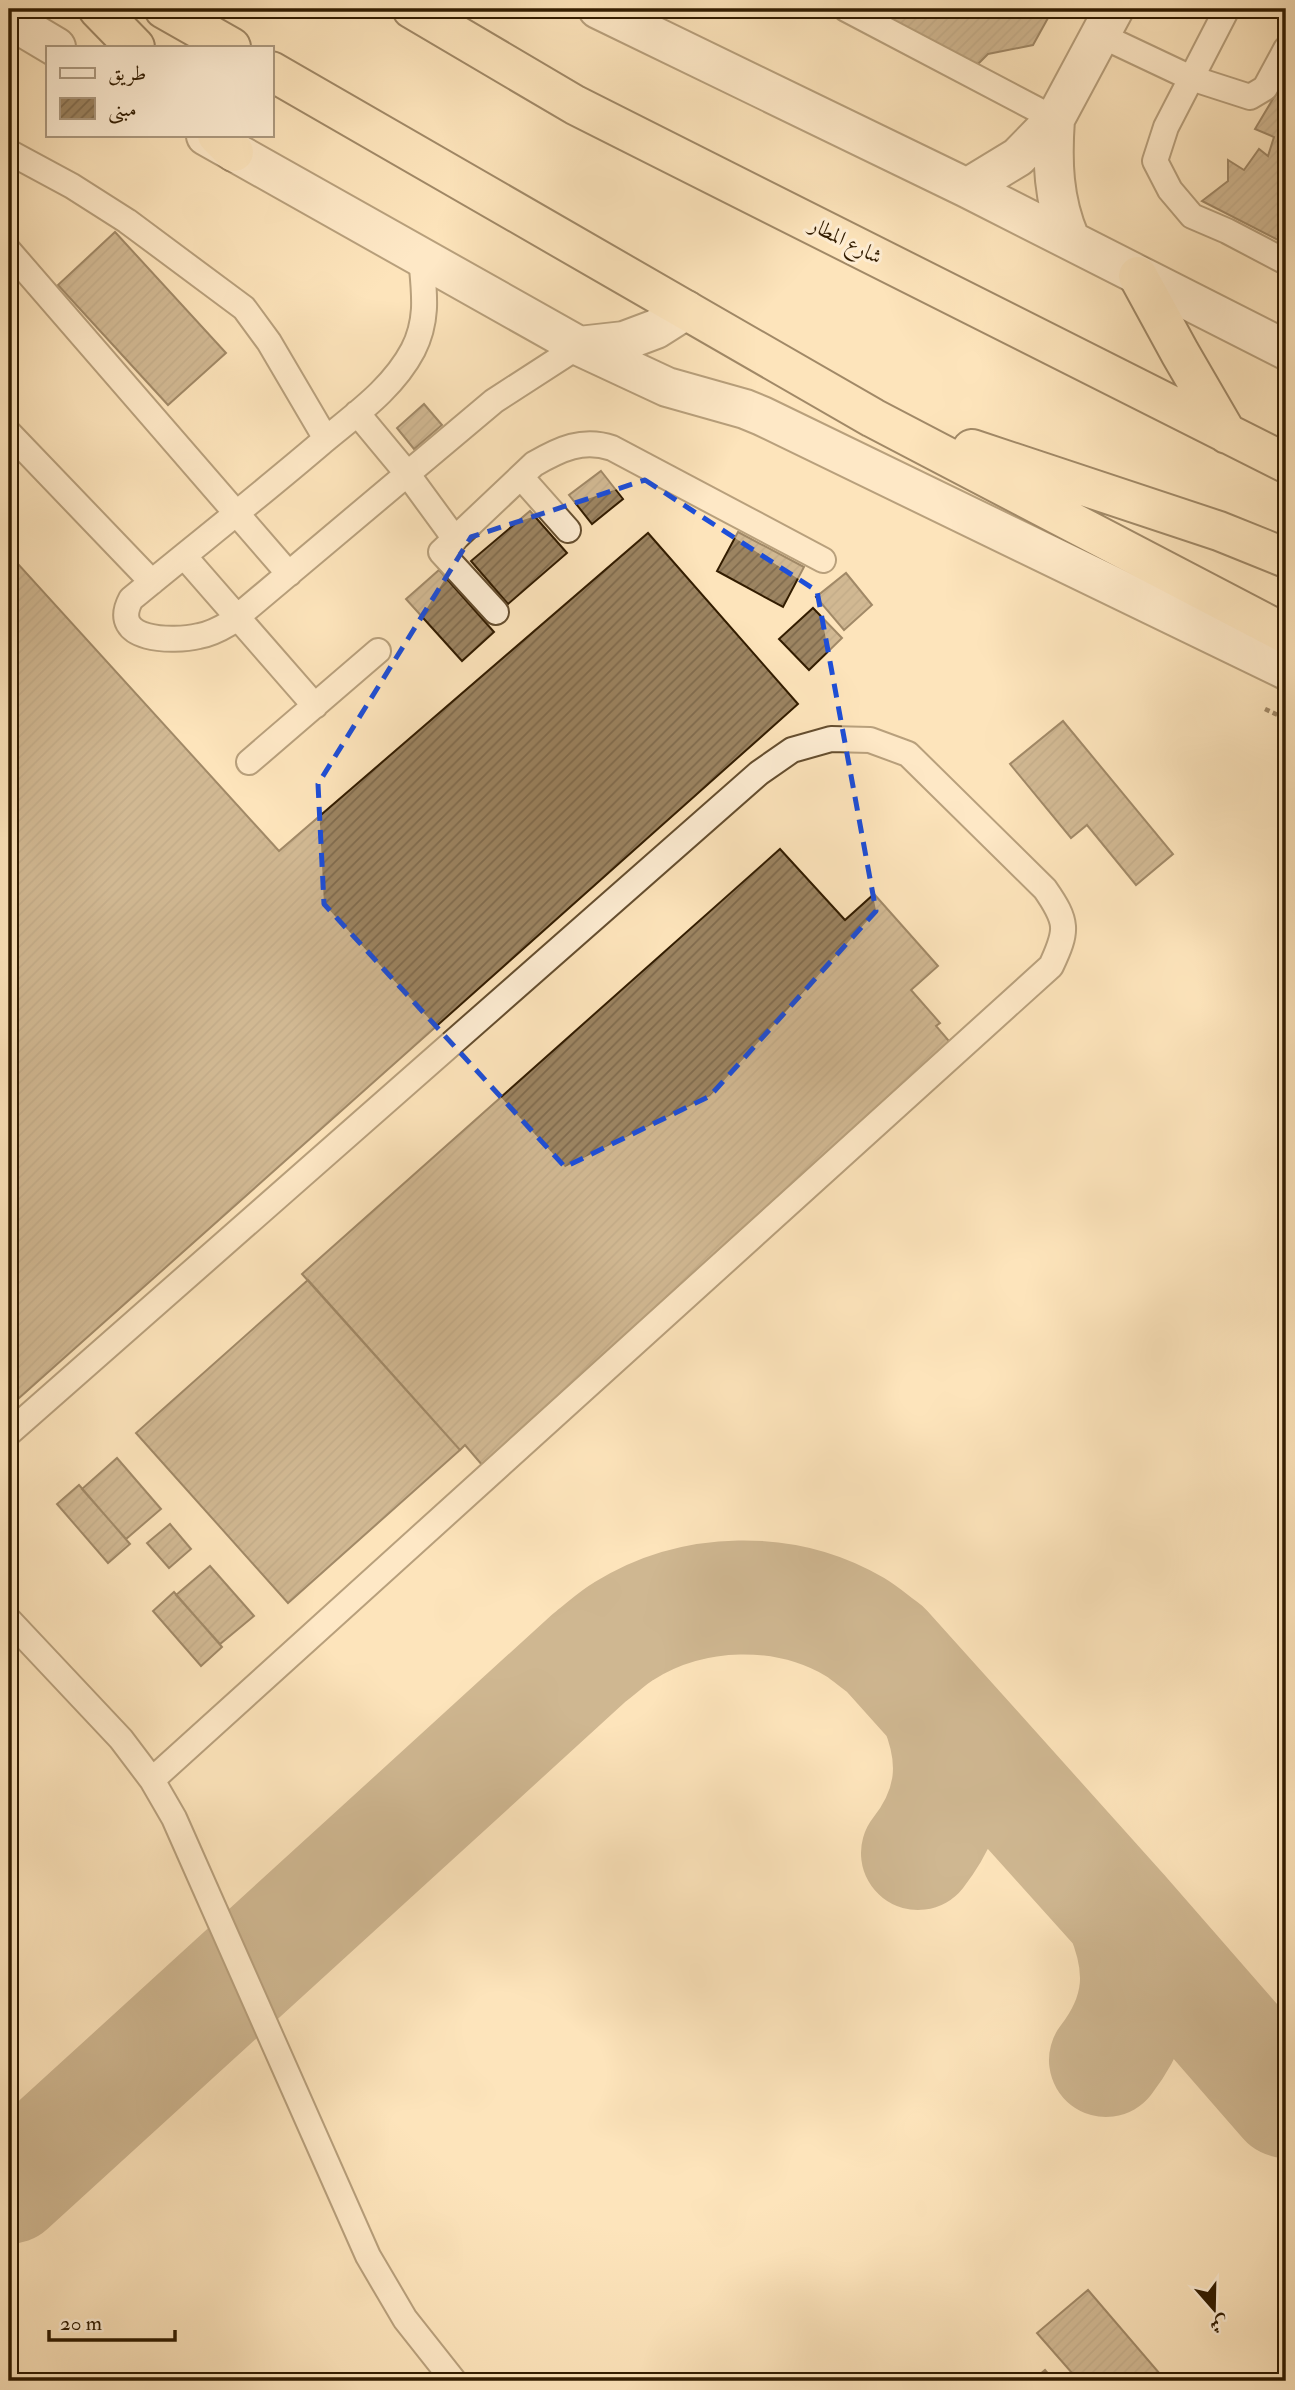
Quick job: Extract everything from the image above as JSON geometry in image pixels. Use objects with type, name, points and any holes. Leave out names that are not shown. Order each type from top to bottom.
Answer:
[{"type":"highway","points":[[98,9],[134,46]]},
{"type":"highway","points":[[164,9],[229,46]]},
{"type":"highway","name":"شارع المطار","points":[[412,9],[575,104],[1286,463]]},
{"type":"highway","points":[[273,72],[873,418],[1286,634]]},
{"type":"highway","points":[[1138,276],[1227,434]]},
{"type":"highway","points":[[873,418],[1079,483],[1219,531],[1286,558]]},
{"type":"street","points":[[598,9],[1070,239],[1286,350]]},
{"type":"street","points":[[9,19],[54,46]]},
{"type":"street","points":[[967,188],[1018,157],[1055,119],[1107,22]]},
{"type":"street","points":[[1055,119],[1054,183],[1060,218],[1070,239]]},
{"type":"street","points":[[219,141],[579,346],[660,384],[745,408],[1286,670]]},
{"type":"street","points":[[579,346],[624,341],[656,329],[686,310]]},
{"type":"lane","points":[[846,9],[1055,119]]},
{"type":"lane","points":[[1227,9],[1166,127],[1154,162],[1170,190],[1192,216],[1286,262]]},
{"type":"lane","points":[[1107,22],[1191,78],[1250,97],[1265,88],[1286,48]]},
{"type":"lane","points":[[9,152],[72,186],[127,221],[244,308],[269,342],[326,439]]},
{"type":"lane","points":[[9,251],[289,574]]},
{"type":"lane","points":[[421,257],[426,313],[413,350],[395,377],[357,413],[238,514],[131,599],[125,615],[127,623],[133,629],[153,639],[171,640],[214,632],[289,574],[494,401],[579,346]]},
{"type":"lane","points":[[357,413],[407,472],[454,539]]},
{"type":"lane","points":[[9,433],[152,582]]},
{"type":"lane","points":[[496,612],[441,552],[534,464],[571,446],[600,443],[823,560]]},
{"type":"lane","points":[[521,477],[568,530]]},
{"type":"lane","points":[[184,556],[315,706]]},
{"type":"lane","points":[[249,762],[378,651]]},
{"type":"lane","points":[[9,1433],[759,773],[792,750],[831,739],[870,740],[908,754],[1045,889],[1061,912],[1063,940],[1051,966],[152,1780]]},
{"type":"lane","points":[[9,1620],[121,1739],[152,1780],[174,1818],[368,2256],[405,2319],[454,2381]]},
{"type":"highlighted area","points":[[645,480],[817,591],[876,911],[710,1096],[565,1167],[324,904],[318,784],[471,537]]},
{"type":"building","points":[[862,9],[1053,9],[1033,45],[988,54],[976,66]]},
{"type":"building","points":[[1286,77],[1286,244],[1202,201],[1228,181],[1228,160],[1244,170],[1259,149],[1268,156],[1274,137],[1255,129]]},
{"type":"building","points":[[115,232],[226,353],[168,405],[58,285]]},
{"type":"building","points":[[424,404],[442,425],[414,449],[397,428]]},
{"type":"building","points":[[601,471],[623,499],[592,524],[569,495]]},
{"type":"building","points":[[530,511],[567,553],[508,604],[471,561]]},
{"type":"building","points":[[738,532],[804,567],[783,607],[717,571]]},
{"type":"building","points":[[648,533],[798,704],[9,1407],[9,554],[279,851]]},
{"type":"building","points":[[439,570],[494,632],[462,661],[406,599]]},
{"type":"building","points":[[846,573],[872,605],[844,630],[816,597]]},
{"type":"building","points":[[813,608],[842,638],[809,670],[779,639]]},
{"type":"building","points":[[1063,721],[1173,854],[1136,885],[1087,825],[1071,838],[1010,764]]},
{"type":"building","points":[[780,849],[845,920],[874,894],[938,966],[911,990],[940,1023],[936,1026],[954,1047],[483,1466],[465,1445],[460,1450],[302,1274]]},
{"type":"building","points":[[308,1280],[460,1450],[288,1603],[136,1433]]},
{"type":"building","points":[[117,1458],[161,1509],[126,1539],[82,1489]]},
{"type":"building","points":[[79,1485],[130,1544],[108,1563],[57,1504]]},
{"type":"building","points":[[170,1524],[191,1549],[169,1568],[147,1543]]},
{"type":"building","points":[[210,1566],[254,1616],[220,1644],[176,1595]]},
{"type":"building","points":[[174,1592],[222,1647],[201,1666],[153,1611]]},
{"type":"building","points":[[1088,2290],[1166,2381],[1079,2381],[1037,2333]]},
{"type":"building","points":[[1045,2370],[1054,2381],[1032,2381]]},
{"type":"taxiway","points":[[9,2187],[590,1657],[620,1634],[651,1617],[679,1606],[739,1597],[799,1604],[828,1614],[855,1627],[885,1649],[1286,2101]]},
{"type":"taxiway","points":[[918,1853],[939,1818],[949,1783],[948,1745],[936,1706]]},
{"type":"taxiway","points":[[1106,2060],[1127,2024],[1136,1989],[1134,1952],[1122,1913]]}]
